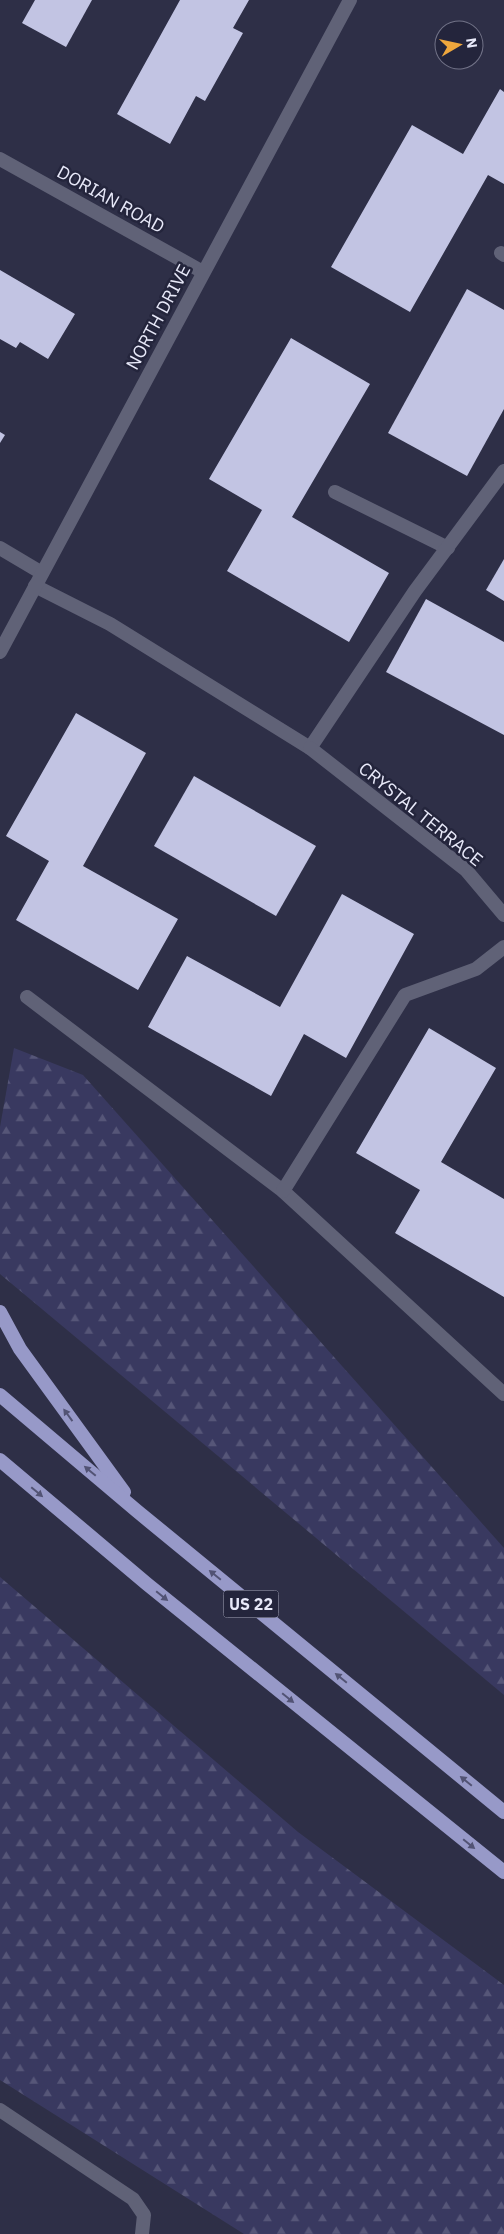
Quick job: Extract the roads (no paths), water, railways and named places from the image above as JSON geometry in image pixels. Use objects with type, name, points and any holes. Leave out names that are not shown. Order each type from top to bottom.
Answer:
[{"type":"highway","points":[[0,1312],[20,1349],[138,1511]]},
{"type":"highway","name":"US 22","points":[[0,1395],[504,1812]]},
{"type":"highway","name":"US 22","points":[[0,1460],[147,1584],[504,1872]]},
{"type":"street","name":"NORTH DRIVE","points":[[0,652],[350,0]]},
{"type":"street","name":"DORIAN ROAD","points":[[0,159],[204,272]]},
{"type":"street","points":[[310,748],[415,591],[504,471]]},
{"type":"street","points":[[335,492],[448,548]]},
{"type":"street","points":[[0,548],[42,573]]},
{"type":"street","name":"CRYSTAL TERRACE","points":[[35,586],[110,624],[310,748],[466,870],[504,915]]},
{"type":"street","points":[[283,1191],[405,994],[476,969],[504,947]]},
{"type":"street","points":[[27,997],[283,1191],[504,1394]]},
{"type":"street","points":[[0,2110],[133,2199],[144,2215],[142,2234]]}]
